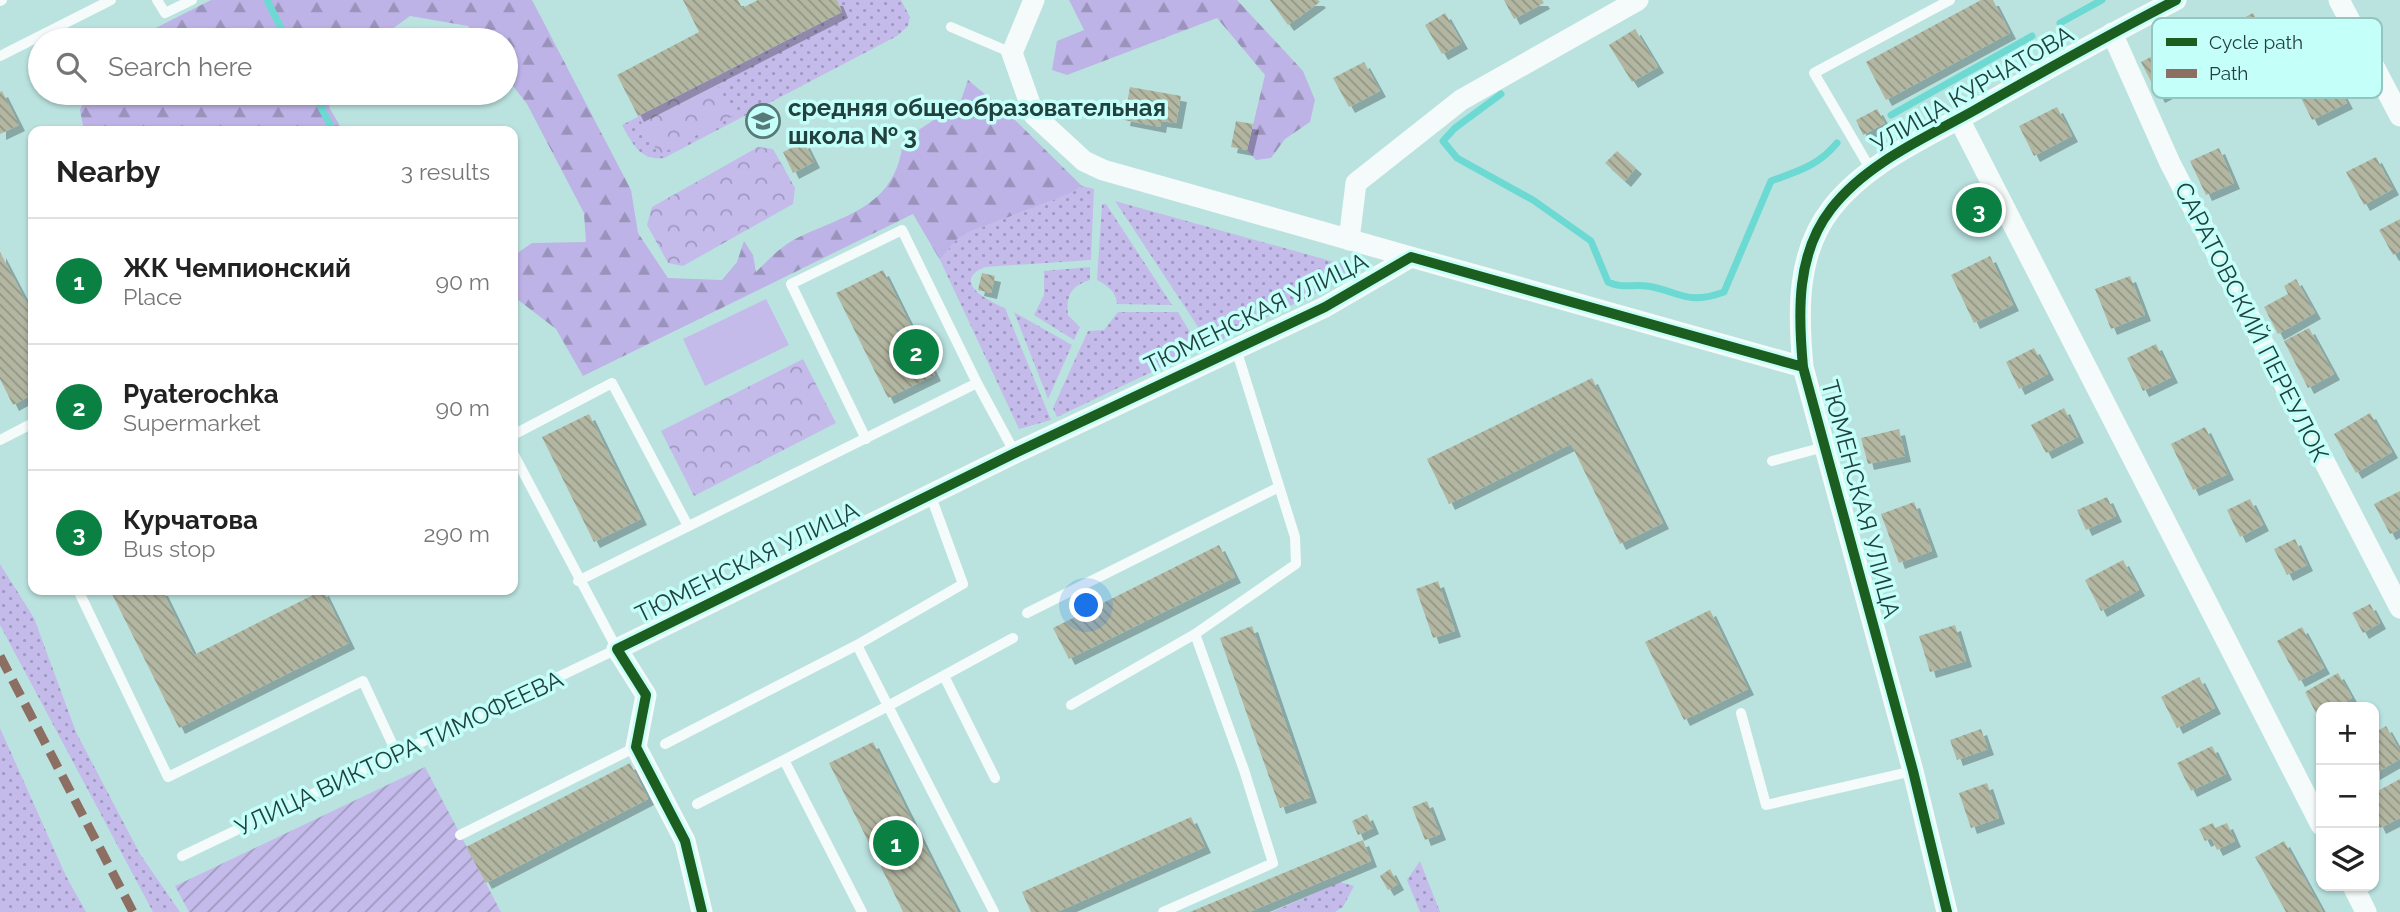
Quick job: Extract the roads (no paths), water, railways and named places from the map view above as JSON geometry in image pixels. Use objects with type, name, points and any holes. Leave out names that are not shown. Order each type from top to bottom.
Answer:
[{"type":"street","points":[[1034,0],[1012,53],[1034,114],[1084,161],[1103,170],[1411,257]]},
{"type":"street","name":"ТЮМЕНСКАЯ УЛИЦА","points":[[1349,240],[1356,183],[1461,100],[1638,0]]},
{"type":"street","name":"УЛИЦА КУРЧАТОВА","points":[[1803,367],[1799,325],[1801,281],[1812,244],[1831,209],[1871,170],[2112,33],[2176,0]]},
{"type":"street","points":[[2339,0],[2348,18]]},
{"type":"street","name":"САРАТОВСКИЙ ПЕРЕУЛОК","points":[[2112,33],[2170,163],[2400,608]]},
{"type":"street","points":[[2382,82],[2400,116]]},
{"type":"street","points":[[1959,119],[2316,815]]},
{"type":"street","name":"ТЮМЕНСКАЯ УЛИЦА","points":[[636,747],[646,695],[617,649],[1014,453],[1325,307],[1411,257],[1803,367],[1913,771],[1947,912]]},
{"type":"street","points":[[636,747],[685,841],[702,912]]},
{"type":"street","points":[[2356,891],[2366,912]]},
{"type":"lane","points":[[56,28],[111,0]]},
{"type":"lane","points":[[158,0],[164,13],[192,0]]},
{"type":"lane","points":[[1871,170],[1814,72],[1950,0]]},
{"type":"lane","points":[[950,27],[1012,53]]},
{"type":"lane","points":[[0,56],[28,42]]},
{"type":"lane","points":[[866,439],[791,284],[902,230],[976,383],[1014,453]]},
{"type":"lane","points":[[1071,705],[1195,634],[1296,564],[1294,537],[1236,349]]},
{"type":"lane","points":[[518,432],[611,383],[688,526]]},
{"type":"lane","points":[[578,581],[976,383]]},
{"type":"lane","points":[[0,440],[28,426]]},
{"type":"lane","points":[[1772,461],[1825,447]]},
{"type":"lane","points":[[518,463],[578,581],[617,649]]},
{"type":"lane","points":[[1027,613],[1279,487]]},
{"type":"lane","points":[[665,744],[857,645],[963,584],[930,494]]},
{"type":"lane","points":[[80,595],[168,777],[363,681],[397,754]]},
{"type":"lane","points":[[1163,912],[1273,863],[1244,770],[1195,634]]},
{"type":"lane","points":[[697,804],[1013,638]]},
{"type":"lane","points":[[857,645],[993,912]]},
{"type":"lane","name":"УЛИЦА ВИКТОРА ТИМОФЕЕВА","points":[[182,856],[617,649]]},
{"type":"lane","points":[[944,676],[995,778]]},
{"type":"lane","points":[[1741,713],[1766,805],[1913,771]]},
{"type":"lane","points":[[460,835],[636,747]]},
{"type":"lane","points":[[784,760],[862,912]]},
{"type":"waterway","points":[[267,0],[281,28]]},
{"type":"waterway","points":[[2060,23],[2102,0]]},
{"type":"waterway","points":[[1891,115],[2032,36]]},
{"type":"waterway","points":[[1501,94],[1455,128],[1443,141],[1457,158],[1533,200],[1591,241],[1608,282],[1623,286],[1658,288],[1692,298],[1724,292],[1771,181],[1815,162],[1837,143]]},
{"type":"waterway","points":[[320,105],[330,126]]},
{"type":"place","name":"средняя общеобразовательная школа № 3","points":[[763,121]]},
{"type":"place","name":"Курчатова","points":[[1979,210]]},
{"type":"place","name":"Pyaterochka","points":[[916,352]]},
{"type":"place","name":"ЖК Чемпионский","points":[[896,843]]}]
